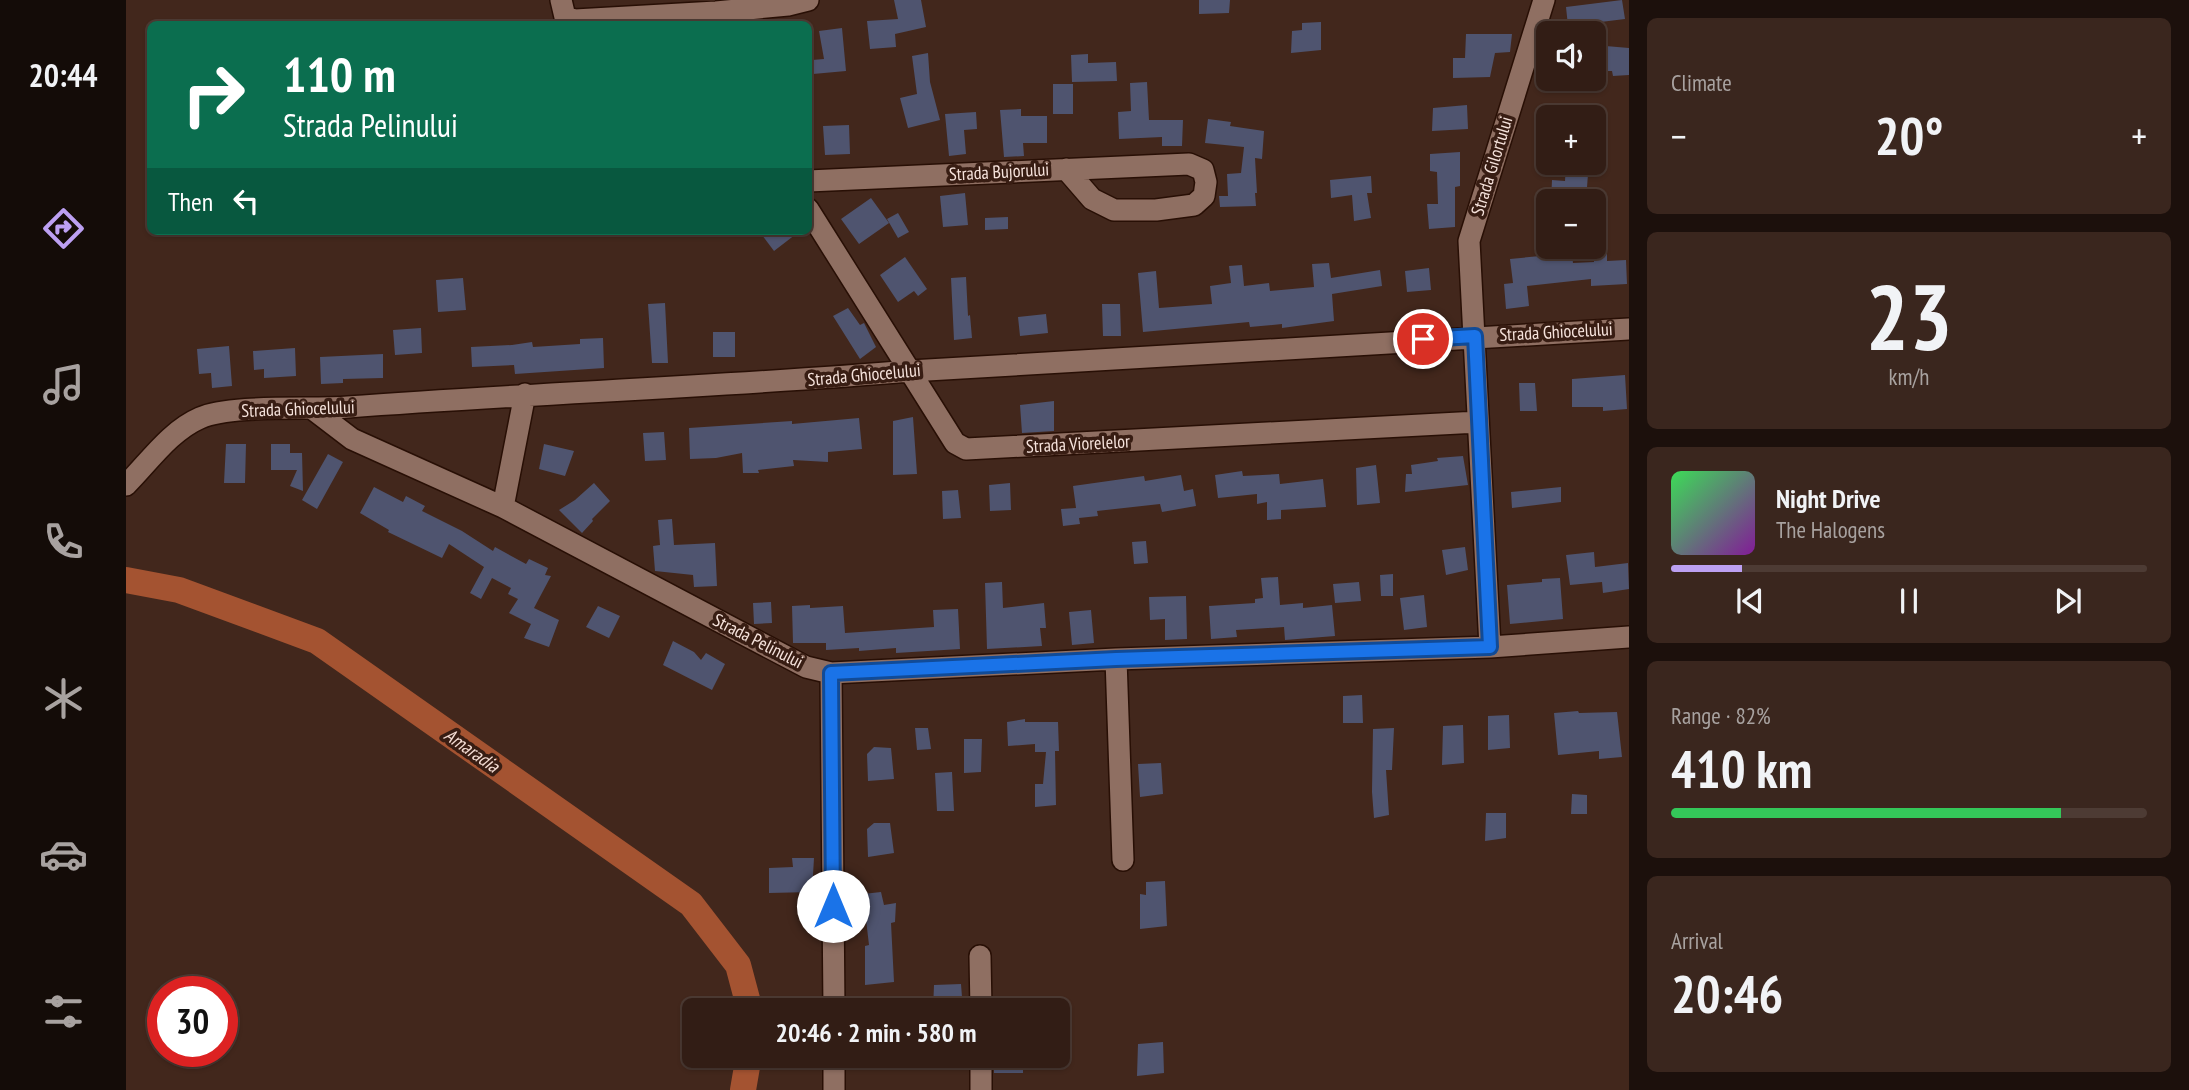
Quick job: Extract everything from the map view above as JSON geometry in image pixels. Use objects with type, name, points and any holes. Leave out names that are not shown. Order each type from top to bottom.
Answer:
[{"type":"street","name":"Strada Gilortului","points":[[1475,336],[1469,240],[1544,0]]},
{"type":"street","points":[[562,14],[575,20],[696,19],[803,1]]},
{"type":"street","name":"Strada Bujorului","points":[[812,181],[1189,163],[1203,170],[1206,182],[1204,196],[1194,205],[1157,210],[1114,210],[1092,199],[1066,169]]},
{"type":"street","name":"Strada Viorelelor","points":[[812,215],[955,443],[966,449],[1478,422]]},
{"type":"street","name":"Strada Ghiocelului","points":[[126,485],[172,437],[201,417],[251,410],[314,410],[525,394],[1629,329]]},
{"type":"street","points":[[1475,336],[1490,647]]},
{"type":"street","points":[[503,507],[525,394]]},
{"type":"street","name":"Strada Pelinului","points":[[314,410],[352,439],[503,507],[806,667],[831,673],[1116,659],[1490,647],[1629,637]]},
{"type":"street","points":[[1116,659],[1123,860]]},
{"type":"street","points":[[831,673],[834,998]]},
{"type":"street","points":[[981,956],[981,998]]},
{"type":"street","points":[[834,1068],[834,1090]]},
{"type":"street","points":[[981,1068],[981,1090]]},
{"type":"building","points":[[894,0],[921,0],[926,27],[895,34],[896,47],[870,49],[867,21],[898,19]]},
{"type":"building","points":[[1199,0],[1230,0],[1229,13],[1199,14]]},
{"type":"building","points":[[1622,0],[1625,19],[1567,21],[1566,7]]},
{"type":"building","points":[[1321,22],[1321,50],[1291,53],[1292,31],[1302,30],[1302,23]]},
{"type":"building","points":[[842,28],[846,71],[813,74],[812,60],[824,59],[819,31]]},
{"type":"building","points":[[1466,34],[1512,34],[1510,52],[1495,53],[1490,77],[1453,78],[1453,58],[1465,58]]},
{"type":"building","points":[[1606,46],[1629,48],[1629,75],[1613,76],[1612,71],[1606,71]]},
{"type":"building","points":[[928,53],[930,82],[940,120],[908,128],[900,98],[917,94],[912,56]]},
{"type":"building","points":[[1088,54],[1088,63],[1116,62],[1117,81],[1072,82],[1071,55]]},
{"type":"building","points":[[1147,82],[1149,120],[1183,120],[1182,146],[1162,146],[1162,137],[1119,139],[1118,112],[1131,111],[1130,83]]},
{"type":"building","points":[[1053,84],[1073,84],[1073,114],[1053,114]]},
{"type":"building","points":[[1467,105],[1468,129],[1432,131],[1433,108]]},
{"type":"building","points":[[1021,109],[1021,116],[1047,116],[1047,143],[1023,143],[1024,156],[1004,157],[1000,110]]},
{"type":"building","points":[[976,112],[977,129],[964,130],[966,154],[949,156],[945,114]]},
{"type":"building","points":[[1208,119],[1231,122],[1230,126],[1264,131],[1262,159],[1255,158],[1256,206],[1220,207],[1219,196],[1228,196],[1227,174],[1241,173],[1244,147],[1205,143]]},
{"type":"building","points":[[849,125],[850,154],[825,155],[823,126]]},
{"type":"building","points":[[1460,152],[1460,186],[1455,187],[1455,227],[1429,229],[1427,204],[1438,204],[1437,172],[1430,171],[1430,154]]},
{"type":"building","points":[[1565,175],[1588,175],[1587,189],[1552,189],[1552,180],[1565,181]]},
{"type":"building","points":[[1371,176],[1372,193],[1367,193],[1371,218],[1354,221],[1352,195],[1331,198],[1330,180]]},
{"type":"building","points":[[965,193],[968,225],[943,227],[940,196]]},
{"type":"building","points":[[871,198],[889,223],[859,244],[841,219]]},
{"type":"building","points":[[898,213],[909,232],[898,238],[887,219]]},
{"type":"building","points":[[1008,217],[1008,229],[985,230],[985,218]]},
{"type":"building","points":[[1607,223],[1607,261],[1626,260],[1627,284],[1591,286],[1591,279],[1527,286],[1529,306],[1506,309],[1504,284],[1513,283],[1510,259],[1536,256],[1536,259],[1572,259],[1573,263],[1594,262],[1594,259],[1606,259]]},
{"type":"building","points":[[762,235],[795,235],[774,251]]},
{"type":"building","points":[[905,257],[927,289],[918,296],[914,291],[898,302],[880,275]]},
{"type":"building","points":[[1329,263],[1331,278],[1380,270],[1382,286],[1332,294],[1334,321],[1282,328],[1282,324],[1250,327],[1249,322],[1143,332],[1138,273],[1156,271],[1159,308],[1212,304],[1210,286],[1231,283],[1229,266],[1242,265],[1244,286],[1269,283],[1270,291],[1314,287],[1312,264]]},
{"type":"building","points":[[1429,268],[1431,290],[1407,292],[1405,271]]},
{"type":"building","points":[[966,277],[972,338],[954,340],[951,278]]},
{"type":"building","points":[[463,278],[466,310],[438,312],[436,280]]},
{"type":"building","points":[[665,303],[668,363],[652,363],[648,304]]},
{"type":"building","points":[[1102,304],[1120,304],[1121,336],[1103,336]]},
{"type":"building","points":[[848,308],[860,325],[864,323],[876,347],[860,359],[833,316]]},
{"type":"building","points":[[1046,314],[1048,333],[1020,336],[1018,317]]},
{"type":"building","points":[[421,328],[422,353],[395,355],[393,330]]},
{"type":"building","points":[[713,332],[735,332],[735,357],[713,357]]},
{"type":"building","points":[[603,338],[604,368],[515,374],[514,365],[472,367],[471,347],[532,342],[533,347],[580,344],[580,339]]},
{"type":"building","points":[[229,346],[232,386],[212,388],[211,373],[199,374],[197,349]]},
{"type":"building","points":[[295,348],[296,376],[264,378],[264,369],[254,370],[253,351]]},
{"type":"building","points":[[383,354],[383,378],[343,379],[343,383],[321,384],[320,357]]},
{"type":"building","points":[[1625,375],[1627,409],[1603,411],[1603,407],[1572,407],[1572,379]]},
{"type":"building","points":[[1519,383],[1535,383],[1537,411],[1520,411]]},
{"type":"building","points":[[1054,401],[1054,431],[1022,433],[1020,405]]},
{"type":"building","points":[[913,417],[917,474],[893,475],[893,421]]},
{"type":"building","points":[[859,418],[862,449],[828,452],[828,462],[793,460],[794,466],[758,470],[759,473],[743,473],[742,453],[690,459],[689,428]]},
{"type":"building","points":[[664,432],[666,460],[645,461],[643,433]]},
{"type":"building","points":[[226,444],[246,444],[245,483],[224,483]]},
{"type":"building","points":[[271,444],[290,444],[290,453],[302,453],[303,491],[290,486],[297,470],[271,470]]},
{"type":"building","points":[[544,444],[574,451],[565,476],[539,469]]},
{"type":"building","points":[[328,454],[343,462],[317,509],[302,500]]},
{"type":"building","points":[[1463,456],[1468,485],[1405,492],[1406,474],[1412,474],[1411,465],[1438,461],[1437,458]]},
{"type":"building","points":[[1376,465],[1380,503],[1357,505],[1356,468]]},
{"type":"building","points":[[1242,471],[1243,476],[1279,474],[1280,484],[1323,479],[1326,507],[1281,510],[1281,519],[1267,520],[1267,502],[1257,504],[1257,494],[1218,498],[1215,475]]},
{"type":"building","points":[[1181,475],[1184,491],[1193,489],[1196,506],[1162,512],[1160,504],[1097,511],[1098,516],[1079,518],[1080,524],[1063,526],[1061,509],[1076,508],[1073,486],[1144,476],[1145,481]]},
{"type":"building","points":[[594,483],[610,501],[582,533],[559,510]]},
{"type":"building","points":[[1010,483],[1011,510],[990,511],[989,485]]},
{"type":"building","points":[[374,487],[403,502],[406,496],[425,506],[422,511],[462,531],[493,551],[495,547],[526,564],[529,559],[548,568],[545,575],[551,576],[534,608],[559,620],[549,647],[524,638],[531,624],[509,613],[518,599],[508,594],[511,588],[492,578],[481,599],[470,593],[484,567],[449,544],[442,558],[388,532],[389,530],[360,513]]},
{"type":"building","points":[[1561,487],[1561,502],[1512,508],[1511,492]]},
{"type":"building","points":[[958,490],[961,518],[943,519],[942,491]]},
{"type":"building","points":[[672,519],[674,545],[715,543],[717,586],[694,587],[693,575],[655,571],[653,546],[660,545],[658,520]]},
{"type":"building","points":[[1146,541],[1148,563],[1134,564],[1132,542]]},
{"type":"building","points":[[1465,547],[1468,570],[1446,575],[1442,550]]},
{"type":"building","points":[[1594,552],[1595,567],[1628,563],[1629,589],[1603,593],[1602,582],[1570,585],[1566,555]]},
{"type":"building","points":[[1393,574],[1393,596],[1381,596],[1380,575]]},
{"type":"building","points":[[1278,577],[1280,605],[1303,603],[1303,608],[1332,605],[1335,636],[1285,640],[1284,627],[1236,630],[1237,637],[1211,639],[1209,606],[1255,603],[1255,599],[1263,598],[1261,578]]},
{"type":"building","points":[[1560,578],[1563,619],[1510,624],[1507,585]]},
{"type":"building","points":[[1002,582],[1003,608],[1044,603],[1046,628],[1040,628],[1042,646],[987,649],[985,583]]},
{"type":"building","points":[[1359,582],[1361,601],[1335,603],[1333,584]]},
{"type":"building","points":[[1424,595],[1427,627],[1404,630],[1400,598]]},
{"type":"building","points":[[1186,596],[1187,639],[1165,640],[1165,619],[1150,620],[1149,597]]},
{"type":"building","points":[[771,602],[772,623],[754,624],[753,603]]},
{"type":"building","points":[[810,605],[810,608],[843,606],[845,633],[934,627],[933,610],[958,609],[960,649],[896,653],[896,648],[826,650],[826,643],[793,643],[792,606]]},
{"type":"building","points":[[598,606],[620,616],[609,638],[586,627]]},
{"type":"building","points":[[1091,610],[1094,643],[1072,645],[1069,612]]},
{"type":"building","points":[[673,641],[694,652],[701,660],[706,653],[725,664],[712,690],[663,665]]},
{"type":"building","points":[[1362,695],[1363,723],[1343,723],[1343,696]]},
{"type":"building","points":[[1617,712],[1622,757],[1599,759],[1599,751],[1558,755],[1554,713]]},
{"type":"building","points":[[1509,715],[1510,748],[1488,750],[1488,716]]},
{"type":"building","points":[[1025,719],[1025,722],[1058,722],[1059,751],[1055,751],[1056,805],[1035,807],[1035,784],[1043,784],[1046,752],[1035,752],[1035,744],[1008,746],[1007,722]]},
{"type":"building","points":[[1463,725],[1464,763],[1442,765],[1443,726]]},
{"type":"building","points":[[915,728],[928,728],[931,749],[917,750]]},
{"type":"building","points":[[1394,728],[1392,770],[1386,770],[1389,815],[1374,818],[1373,729]]},
{"type":"building","points":[[964,739],[982,739],[981,772],[964,773]]},
{"type":"building","points":[[874,747],[891,748],[894,779],[868,781],[867,754]]},
{"type":"building","points":[[1161,763],[1163,794],[1140,797],[1138,764]]},
{"type":"building","points":[[952,772],[954,811],[937,811],[935,773]]},
{"type":"building","points":[[1572,794],[1587,795],[1587,814],[1571,814]]},
{"type":"building","points":[[1486,813],[1506,813],[1506,838],[1485,841]]},
{"type":"building","points":[[874,823],[890,823],[894,853],[868,857],[867,829]]},
{"type":"building","points":[[792,858],[814,858],[812,892],[769,893],[769,868],[793,867]]},
{"type":"building","points":[[1165,881],[1167,926],[1140,929],[1140,894],[1146,895],[1146,882]]},
{"type":"building","points":[[881,892],[884,905],[896,903],[895,922],[891,923],[894,982],[865,985],[865,946],[869,945],[863,894]]},
{"type":"building","points":[[961,984],[962,998],[933,998],[934,985]]},
{"type":"building","points":[[1163,1042],[1164,1073],[1137,1076],[1138,1044]]},
{"type":"building","points":[[994,1068],[1023,1068],[1023,1073],[994,1073]]},
{"type":"waterway","name":"Amaradia","points":[[126,580],[179,590],[317,641],[691,904],[738,965],[747,998]]},
{"type":"waterway","name":"Amaradia","points":[[743,1090],[747,1068]]},
{"type":"route","points":[[833,906],[831,673],[1116,659],[1490,647],[1475,336],[1423,339]]}]
